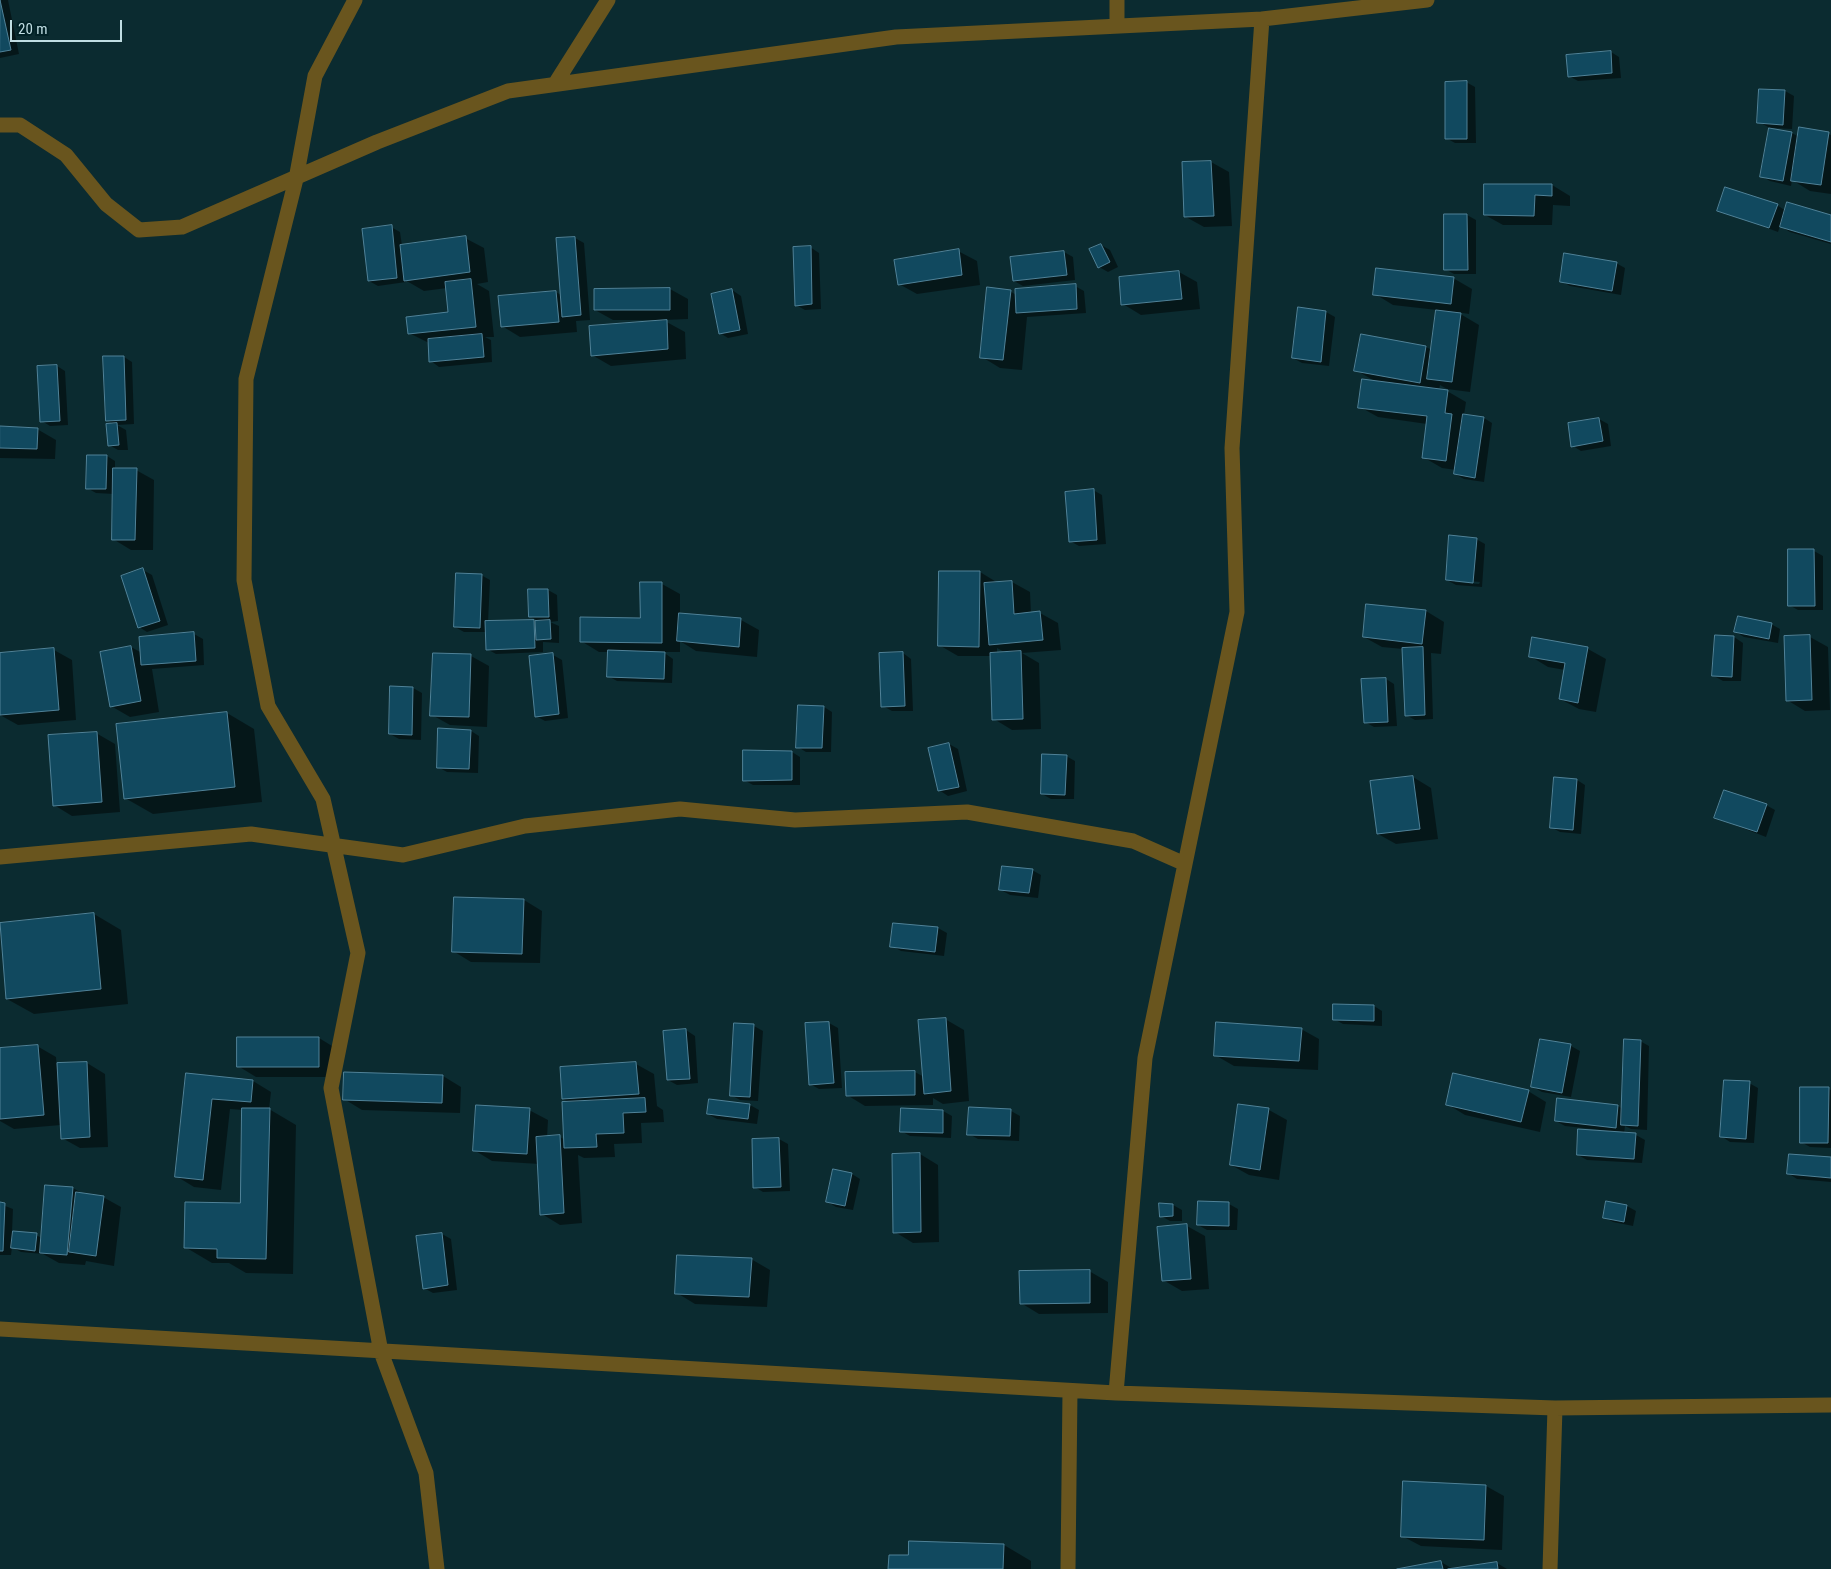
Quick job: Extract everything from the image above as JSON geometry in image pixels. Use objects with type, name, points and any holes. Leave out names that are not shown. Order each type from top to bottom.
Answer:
[{"type":"street","points":[[356,0],[315,76],[296,178],[246,379],[244,580],[268,706],[323,799],[358,953],[331,1088],[381,1352],[426,1473],[437,1569]]},
{"type":"street","points":[[556,84],[608,0]]},
{"type":"street","points":[[1116,0],[1116,26]]},
{"type":"street","points":[[0,124],[20,125],[66,155],[106,204],[139,230],[182,227],[377,142],[508,91],[896,37],[1262,19],[1427,0]]},
{"type":"street","points":[[1116,1393],[1145,1058],[1237,612],[1232,448],[1262,19]]},
{"type":"street","points":[[0,857],[251,834],[403,855],[525,826],[680,809],[795,820],[967,812],[1133,841],[1185,864]]},
{"type":"street","points":[[0,1329],[1116,1393],[1555,1408],[1831,1405]]},
{"type":"street","points":[[1068,1569],[1070,1391]]},
{"type":"street","points":[[1550,1569],[1555,1408]]},
{"type":"building","points":[[0,0],[11,50],[0,52]]},
{"type":"building","points":[[1611,51],[1612,73],[1568,77],[1566,55]]},
{"type":"building","points":[[1467,81],[1467,139],[1445,139],[1445,82]]},
{"type":"building","points":[[1759,89],[1785,90],[1783,125],[1757,123]]},
{"type":"building","points":[[1799,127],[1829,132],[1821,185],[1791,181]]},
{"type":"building","points":[[1769,128],[1792,132],[1783,181],[1760,177]]},
{"type":"building","points":[[1211,161],[1214,216],[1184,217],[1182,162]]},
{"type":"building","points":[[1484,184],[1552,184],[1552,196],[1535,195],[1534,216],[1484,215]]},
{"type":"building","points":[[1725,187],[1778,204],[1769,228],[1717,211]]},
{"type":"building","points":[[1787,202],[1831,215],[1831,242],[1780,227]]},
{"type":"building","points":[[1444,214],[1467,214],[1468,270],[1444,270]]},
{"type":"building","points":[[392,225],[397,278],[368,281],[362,229]]},
{"type":"building","points":[[466,236],[470,272],[404,281],[400,245]]},
{"type":"building","points":[[575,237],[581,315],[562,317],[556,238]]},
{"type":"building","points":[[1101,244],[1110,262],[1098,268],[1089,249]]},
{"type":"building","points":[[811,246],[812,304],[795,306],[793,247]]},
{"type":"building","points":[[959,249],[962,275],[898,285],[894,260]]},
{"type":"building","points":[[1064,251],[1067,275],[1013,281],[1010,257]]},
{"type":"building","points":[[1564,253],[1617,262],[1612,291],[1560,282]]},
{"type":"building","points":[[1376,268],[1454,277],[1451,304],[1373,295]]},
{"type":"building","points":[[1179,271],[1182,299],[1121,305],[1119,277]]},
{"type":"building","points":[[471,279],[476,327],[408,334],[406,317],[448,312],[445,282]]},
{"type":"building","points":[[1076,284],[1077,309],[1016,313],[1015,289]]},
{"type":"building","points":[[987,287],[1011,290],[1003,360],[980,358]]},
{"type":"building","points":[[670,288],[670,310],[594,310],[594,289]]},
{"type":"building","points":[[732,289],[740,330],[719,334],[711,294]]},
{"type":"building","points":[[556,291],[559,322],[501,327],[498,296]]},
{"type":"building","points":[[1298,307],[1326,311],[1321,362],[1292,358]]},
{"type":"building","points":[[1436,310],[1461,313],[1452,382],[1427,379]]},
{"type":"building","points":[[667,320],[668,349],[591,356],[589,326]]},
{"type":"building","points":[[482,334],[484,357],[429,362],[428,339]]},
{"type":"building","points":[[1361,334],[1426,346],[1420,383],[1354,371]]},
{"type":"building","points":[[103,356],[124,356],[126,420],[106,421]]},
{"type":"building","points":[[57,365],[60,421],[40,422],[37,366]]},
{"type":"building","points":[[1362,379],[1448,390],[1445,413],[1452,414],[1446,461],[1422,458],[1427,416],[1358,408]]},
{"type":"building","points":[[1463,414],[1484,417],[1475,478],[1454,474]]},
{"type":"building","points":[[1599,418],[1603,441],[1571,447],[1568,423]]},
{"type":"building","points":[[117,423],[119,445],[108,446],[106,424]]},
{"type":"building","points":[[0,426],[38,428],[37,449],[0,448]]},
{"type":"building","points":[[87,455],[107,455],[106,489],[86,489]]},
{"type":"building","points":[[113,468],[137,468],[135,540],[112,540]]},
{"type":"building","points":[[1094,489],[1097,540],[1069,542],[1065,492]]},
{"type":"building","points":[[1449,535],[1477,538],[1473,583],[1446,580]]},
{"type":"building","points":[[1788,549],[1814,549],[1815,606],[1788,606]]},
{"type":"building","points":[[143,568],[160,621],[138,628],[121,576]]},
{"type":"building","points":[[939,571],[980,571],[979,647],[938,646]]},
{"type":"building","points":[[456,573],[482,574],[480,628],[454,627]]},
{"type":"building","points":[[1012,581],[1014,614],[1040,611],[1043,640],[989,645],[984,583]]},
{"type":"building","points":[[640,582],[662,582],[662,643],[580,642],[580,617],[640,618]]},
{"type":"building","points":[[528,589],[548,589],[549,617],[529,617]]},
{"type":"building","points":[[1366,604],[1426,610],[1422,644],[1363,637]]},
{"type":"building","points":[[679,613],[741,618],[739,647],[677,641]]},
{"type":"building","points":[[1738,616],[1772,623],[1769,639],[1734,632]]},
{"type":"building","points":[[534,620],[535,648],[486,650],[485,621]]},
{"type":"building","points":[[550,620],[551,639],[536,640],[535,621]]},
{"type":"building","points":[[194,632],[196,661],[141,665],[139,637]]},
{"type":"building","points":[[1715,635],[1734,636],[1732,677],[1712,676]]},
{"type":"building","points":[[1810,635],[1812,700],[1786,701],[1784,636]]},
{"type":"building","points":[[1532,637],[1588,647],[1578,703],[1559,699],[1565,663],[1529,657]]},
{"type":"building","points":[[131,646],[141,701],[110,707],[100,652]]},
{"type":"building","points":[[1423,647],[1425,715],[1405,716],[1402,648]]},
{"type":"building","points":[[54,648],[59,710],[0,715],[0,653]]},
{"type":"building","points":[[608,650],[665,652],[664,679],[607,677]]},
{"type":"building","points":[[1021,651],[1023,719],[992,720],[990,653]]},
{"type":"building","points":[[903,652],[905,706],[881,707],[879,653]]},
{"type":"building","points":[[433,653],[471,654],[469,717],[430,716]]},
{"type":"building","points":[[553,653],[559,714],[535,717],[529,656]]},
{"type":"building","points":[[1386,678],[1388,722],[1364,723],[1361,679]]},
{"type":"building","points":[[390,686],[413,687],[412,735],[389,734]]},
{"type":"building","points":[[798,705],[824,706],[822,748],[796,748]]},
{"type":"building","points":[[227,712],[235,787],[124,799],[116,724]]},
{"type":"building","points":[[438,728],[471,730],[469,769],[437,768]]},
{"type":"building","points":[[97,732],[102,802],[53,806],[48,735]]},
{"type":"building","points":[[949,743],[959,787],[938,791],[928,748]]},
{"type":"building","points":[[743,750],[792,751],[792,780],[743,781]]},
{"type":"building","points":[[1042,754],[1067,755],[1065,795],[1041,794]]},
{"type":"building","points":[[1413,776],[1420,829],[1377,834],[1370,781]]},
{"type":"building","points":[[1554,777],[1577,779],[1573,830],[1550,828]]},
{"type":"building","points":[[1724,790],[1767,804],[1757,832],[1714,818]]},
{"type":"building","points":[[1002,866],[1033,869],[1029,893],[999,890]]},
{"type":"building","points":[[454,897],[524,899],[522,954],[452,952]]},
{"type":"building","points":[[94,913],[101,989],[6,999],[0,923]]},
{"type":"building","points":[[893,923],[938,927],[935,952],[890,947]]},
{"type":"building","points":[[1333,1004],[1374,1005],[1374,1021],[1333,1020]]},
{"type":"building","points":[[946,1018],[951,1091],[924,1094],[918,1020]]},
{"type":"building","points":[[829,1022],[834,1083],[809,1085],[805,1023]]},
{"type":"building","points":[[1216,1022],[1302,1028],[1299,1061],[1214,1056]]},
{"type":"building","points":[[734,1023],[754,1024],[750,1097],[730,1096]]},
{"type":"building","points":[[686,1029],[690,1079],[667,1080],[663,1031]]},
{"type":"building","points":[[237,1037],[319,1037],[319,1067],[237,1067]]},
{"type":"building","points":[[1540,1039],[1571,1044],[1562,1093],[1531,1087]]},
{"type":"building","points":[[1624,1039],[1641,1040],[1638,1126],[1621,1125]]},
{"type":"building","points":[[38,1045],[44,1115],[0,1119],[0,1048]]},
{"type":"building","points":[[87,1062],[90,1137],[61,1139],[57,1063]]},
{"type":"building","points":[[636,1062],[639,1094],[562,1099],[560,1067]]},
{"type":"building","points":[[915,1071],[915,1095],[846,1096],[845,1072]]},
{"type":"building","points":[[344,1072],[443,1075],[442,1103],[343,1100]]},
{"type":"building","points":[[186,1073],[253,1080],[251,1102],[212,1099],[203,1180],[175,1177]]},
{"type":"building","points":[[1453,1073],[1529,1090],[1521,1122],[1446,1105]]},
{"type":"building","points":[[1724,1080],[1750,1081],[1746,1139],[1720,1137]]},
{"type":"building","points":[[1800,1087],[1829,1087],[1828,1143],[1800,1143]]},
{"type":"building","points":[[645,1098],[646,1112],[623,1113],[624,1133],[596,1134],[597,1147],[564,1148],[562,1102]]},
{"type":"building","points":[[1557,1098],[1618,1105],[1616,1128],[1555,1121]]},
{"type":"building","points":[[709,1099],[750,1104],[748,1119],[707,1114]]},
{"type":"building","points":[[1238,1104],[1269,1108],[1260,1170],[1230,1165]]},
{"type":"building","points":[[476,1105],[530,1108],[527,1154],[473,1151]]},
{"type":"building","points":[[969,1107],[1011,1109],[1010,1136],[967,1135]]},
{"type":"building","points":[[242,1108],[270,1108],[266,1259],[217,1258],[217,1249],[184,1248],[185,1202],[240,1203]]},
{"type":"building","points":[[901,1108],[943,1110],[943,1133],[900,1132]]},
{"type":"building","points":[[1578,1129],[1636,1133],[1634,1159],[1577,1155]]},
{"type":"building","points":[[560,1135],[564,1213],[540,1215],[536,1137]]},
{"type":"building","points":[[779,1138],[781,1187],[753,1188],[752,1139]]},
{"type":"building","points":[[920,1153],[921,1232],[893,1233],[892,1154]]},
{"type":"building","points":[[1789,1154],[1831,1157],[1831,1178],[1787,1174]]},
{"type":"building","points":[[833,1169],[852,1173],[845,1206],[826,1202]]},
{"type":"building","points":[[45,1185],[73,1187],[67,1255],[40,1253]]},
{"type":"building","points":[[76,1192],[104,1196],[96,1256],[69,1252]]},
{"type":"building","points":[[1198,1201],[1229,1202],[1229,1226],[1197,1225]]},
{"type":"building","points":[[1606,1201],[1627,1205],[1624,1222],[1603,1218]]},
{"type":"building","points":[[0,1202],[5,1203],[3,1251],[0,1251]]},
{"type":"building","points":[[1159,1203],[1173,1204],[1173,1216],[1160,1217]]},
{"type":"building","points":[[1187,1224],[1191,1279],[1162,1281],[1157,1227]]},
{"type":"building","points":[[13,1231],[37,1233],[35,1251],[11,1248]]},
{"type":"building","points":[[442,1233],[448,1285],[423,1289],[416,1236]]},
{"type":"building","points":[[677,1255],[752,1258],[749,1297],[675,1294]]},
{"type":"building","points":[[1090,1270],[1090,1303],[1020,1304],[1019,1271]]},
{"type":"building","points":[[1403,1481],[1486,1485],[1484,1540],[1401,1537]]},
{"type":"building","points":[[909,1541],[1004,1544],[1003,1569],[888,1569],[889,1555],[908,1555]]},
{"type":"building","points":[[1441,1561],[1443,1569],[1397,1569]]},
{"type":"building","points":[[1497,1562],[1498,1569],[1448,1569]]}]
